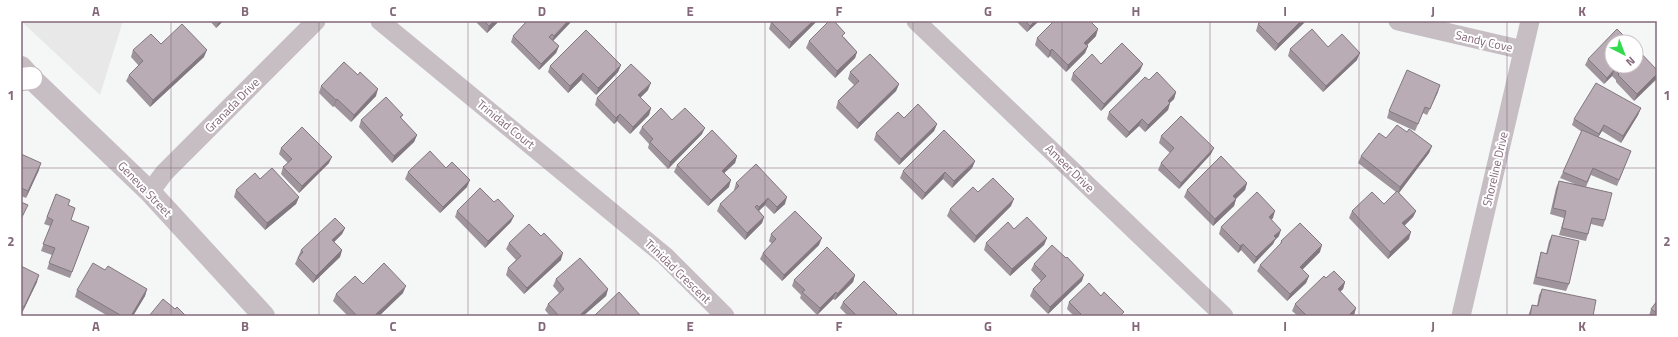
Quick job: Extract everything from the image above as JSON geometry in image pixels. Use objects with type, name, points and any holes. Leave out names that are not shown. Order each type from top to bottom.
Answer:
[{"type":"street","name":"Granada Drive","points":[[150,192],[164,173],[316,21]]},
{"type":"street","name":"Trinidad Court","points":[[380,21],[631,228]]},
{"type":"street","name":"Ameer Drive","points":[[916,21],[1224,316]]},
{"type":"street","name":"Sandy Cove","points":[[1398,21],[1523,50]]},
{"type":"street","name":"Shoreline Drive","points":[[1461,316],[1530,21]]},
{"type":"street","name":"Geneva Street","points":[[24,74],[150,192],[264,316]]},
{"type":"street","name":"Trinidad Crescent","points":[[631,228],[665,256],[725,316]]},
{"type":"shaded area","points":[[21,21],[123,21],[100,95]]},
{"type":"building","points":[[484,21],[494,21],[489,26]]},
{"type":"building","points":[[527,21],[568,21],[554,36],[552,34],[549,37],[559,46],[541,64],[513,36]]},
{"type":"building","points":[[813,21],[791,42],[771,22]]},
{"type":"building","points":[[829,21],[834,21],[845,33],[842,36],[857,52],[837,71],[809,41]]},
{"type":"building","points":[[1025,21],[1035,21],[1030,26]]},
{"type":"building","points":[[1054,21],[1090,21],[1098,29],[1084,43],[1088,46],[1068,65],[1052,49],[1050,51],[1037,38]]},
{"type":"building","points":[[1262,21],[1301,21],[1278,44],[1258,24]]},
{"type":"building","points":[[182,24],[207,50],[153,100],[129,75],[143,61],[133,50],[151,34],[161,44]]},
{"type":"building","points":[[1312,29],[1328,47],[1342,34],[1360,53],[1326,86],[1290,49]]},
{"type":"building","points":[[1617,29],[1622,34],[1612,34]]},
{"type":"building","points":[[586,30],[621,65],[598,88],[583,73],[570,86],[550,66]]},
{"type":"building","points":[[1604,42],[1604,74],[1611,74],[1607,78],[1588,59]]},
{"type":"building","points":[[1122,43],[1143,64],[1104,104],[1073,73],[1092,54],[1101,64]]},
{"type":"building","points":[[870,54],[899,84],[859,123],[838,101],[859,81],[850,72]]},
{"type":"building","points":[[1644,56],[1657,70],[1657,74],[1637,94],[1618,75],[1644,74]]},
{"type":"building","points":[[344,62],[358,75],[360,72],[378,89],[354,115],[321,86]]},
{"type":"building","points":[[631,64],[651,83],[638,95],[651,108],[633,127],[620,114],[616,118],[597,98]]},
{"type":"building","points":[[1407,70],[1440,85],[1430,109],[1425,107],[1418,124],[1389,111]]},
{"type":"building","points":[[1157,72],[1176,92],[1168,101],[1170,103],[1148,125],[1142,119],[1129,132],[1109,112],[1145,77],[1149,80]]},
{"type":"building","points":[[1596,83],[1641,108],[1623,136],[1604,125],[1599,134],[1574,119]]},
{"type":"building","points":[[386,97],[403,115],[400,117],[417,135],[394,156],[361,120]]},
{"type":"building","points":[[918,104],[937,124],[901,159],[876,133],[898,112],[904,118]]},
{"type":"building","points":[[661,108],[672,120],[685,108],[705,128],[670,162],[650,142],[653,139],[642,127]]},
{"type":"building","points":[[1181,116],[1214,148],[1181,183],[1161,163],[1174,148],[1161,136]]},
{"type":"building","points":[[1397,125],[1407,132],[1409,129],[1432,146],[1400,187],[1361,156],[1379,133],[1386,138]]},
{"type":"building","points":[[302,127],[332,157],[302,186],[283,167],[292,159],[281,148]]},
{"type":"building","points":[[712,130],[737,156],[722,171],[731,180],[711,200],[677,165]]},
{"type":"building","points":[[944,130],[975,161],[954,181],[945,172],[925,193],[903,171]]},
{"type":"building","points":[[1582,130],[1631,151],[1619,180],[1593,168],[1587,182],[1563,172]]},
{"type":"building","points":[[430,151],[446,168],[452,162],[470,180],[443,207],[408,172]]},
{"type":"building","points":[[21,154],[41,163],[28,191],[21,188]]},
{"type":"building","points":[[1221,156],[1247,183],[1233,196],[1236,199],[1215,219],[1187,190]]},
{"type":"building","points":[[756,164],[787,197],[777,207],[768,198],[759,207],[757,205],[755,207],[764,217],[747,233],[720,204],[739,186],[736,183]]},
{"type":"building","points":[[272,168],[299,197],[267,223],[236,190],[255,173],[260,179]]},
{"type":"building","points":[[993,178],[1014,199],[976,236],[950,209],[973,187],[978,192]]},
{"type":"building","points":[[1559,181],[1612,193],[1605,220],[1592,218],[1588,234],[1562,228],[1566,211],[1553,208]]},
{"type":"building","points":[[480,188],[494,202],[498,199],[514,216],[488,241],[457,211]]},
{"type":"building","points":[[1397,191],[1416,211],[1402,223],[1411,232],[1390,252],[1352,211],[1372,192],[1384,204]]},
{"type":"building","points":[[1257,192],[1275,211],[1269,217],[1281,230],[1274,236],[1276,238],[1256,257],[1243,244],[1240,246],[1221,227]]},
{"type":"building","points":[[56,194],[70,200],[68,205],[75,208],[71,220],[89,227],[72,272],[49,263],[55,248],[43,244],[53,220],[47,217]]},
{"type":"building","points":[[21,202],[28,205],[21,219]]},
{"type":"building","points":[[795,211],[822,238],[784,275],[763,253],[776,239],[771,234]]},
{"type":"building","points":[[1027,217],[1047,238],[1012,269],[986,243],[1008,222],[1014,229]]},
{"type":"building","points":[[335,218],[345,228],[332,240],[342,250],[316,276],[298,258],[303,252],[301,250]]},
{"type":"building","points":[[1300,223],[1322,245],[1300,267],[1309,276],[1290,294],[1260,265],[1282,242],[1281,241]]},
{"type":"building","points":[[529,224],[541,236],[544,233],[563,253],[527,288],[508,268],[521,256],[509,243]]},
{"type":"building","points":[[1552,235],[1579,241],[1569,284],[1536,277],[1541,252],[1547,254]]},
{"type":"building","points":[[1052,245],[1066,258],[1067,257],[1084,275],[1050,307],[1033,289],[1046,276],[1034,264]]},
{"type":"building","points":[[827,247],[855,275],[837,294],[836,292],[820,308],[802,292],[805,290],[794,280]]},
{"type":"building","points":[[580,258],[608,289],[579,316],[559,316],[548,304],[564,289],[556,279]]},
{"type":"building","points":[[93,263],[105,270],[108,266],[147,289],[131,316],[122,316],[77,290]]},
{"type":"building","points":[[384,263],[406,286],[374,316],[357,316],[336,294],[355,276],[363,284]]},
{"type":"building","points":[[21,266],[39,275],[24,307],[21,305]]},
{"type":"building","points":[[1334,271],[1345,282],[1338,289],[1356,308],[1348,316],[1307,316],[1295,304],[1324,276],[1326,278]]},
{"type":"building","points":[[864,281],[897,314],[895,316],[855,316],[856,315],[843,302]]},
{"type":"building","points":[[1089,283],[1101,296],[1104,292],[1124,312],[1120,316],[1079,316],[1081,314],[1069,302]]},
{"type":"building","points":[[1542,289],[1596,300],[1593,316],[1530,316],[1532,305],[1538,306]]},
{"type":"building","points":[[619,292],[641,316],[594,316]]},
{"type":"building","points":[[163,299],[175,309],[177,307],[186,316],[149,316]]},
{"type":"building","points":[[1657,301],[1657,313],[1651,309]]}]
